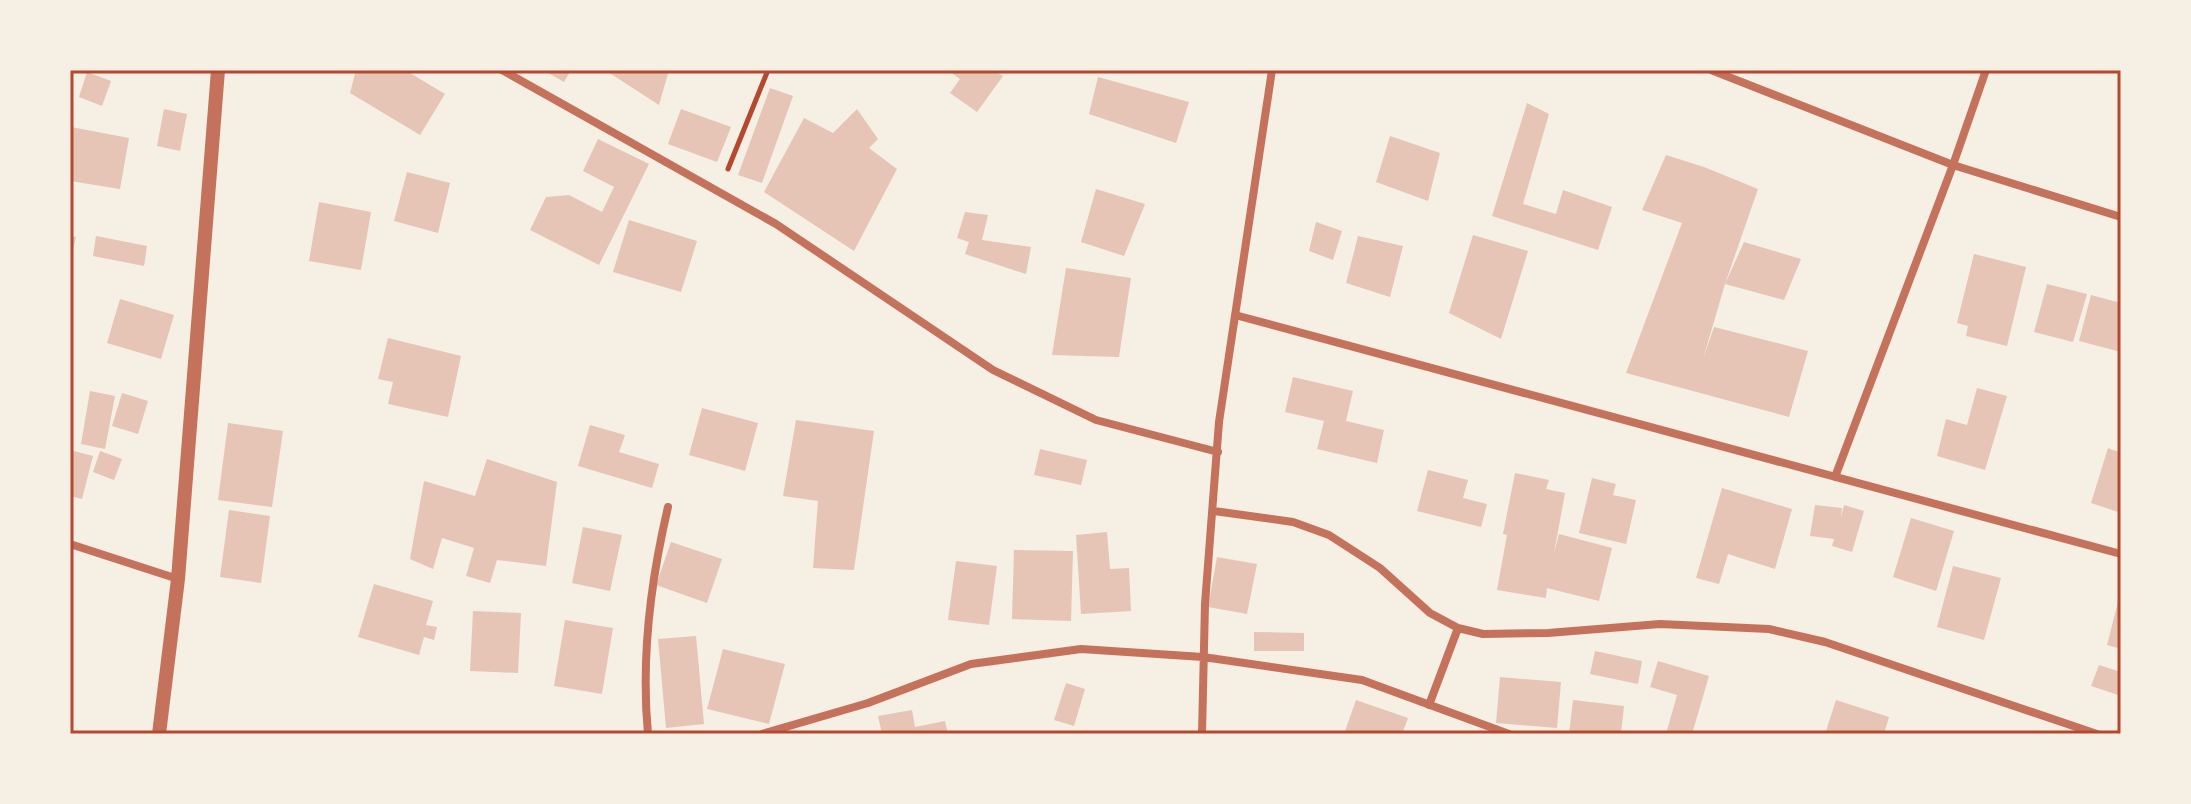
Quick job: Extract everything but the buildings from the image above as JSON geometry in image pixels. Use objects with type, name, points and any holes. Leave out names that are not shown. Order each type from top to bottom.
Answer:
[{"type":"street","points":[[159,734],[178,579],[218,70]]},
{"type":"street","points":[[502,70],[776,224],[993,370],[1096,420],[1218,452]]},
{"type":"street","points":[[1202,734],[1205,604],[1219,422],[1272,70]]},
{"type":"street","points":[[1711,70],[1953,165],[2121,217]]},
{"type":"street","points":[[1835,477],[1986,70]]},
{"type":"street","points":[[1235,315],[2121,554]]},
{"type":"street","points":[[648,734],[650,610],[668,507]]},
{"type":"street","points":[[1214,511],[1293,522],[1329,535],[1380,568],[1430,613],[1458,628],[1483,634],[1548,633],[1660,624],[1769,629],[1825,642],[2097,734]]},
{"type":"street","points":[[70,544],[178,579]]},
{"type":"street","points":[[1429,705],[1458,628]]},
{"type":"street","points":[[762,734],[868,703],[971,664],[1081,649],[1203,657],[1362,680],[1509,734]]},
{"type":"path","points":[[718,192],[768,70]]}]
